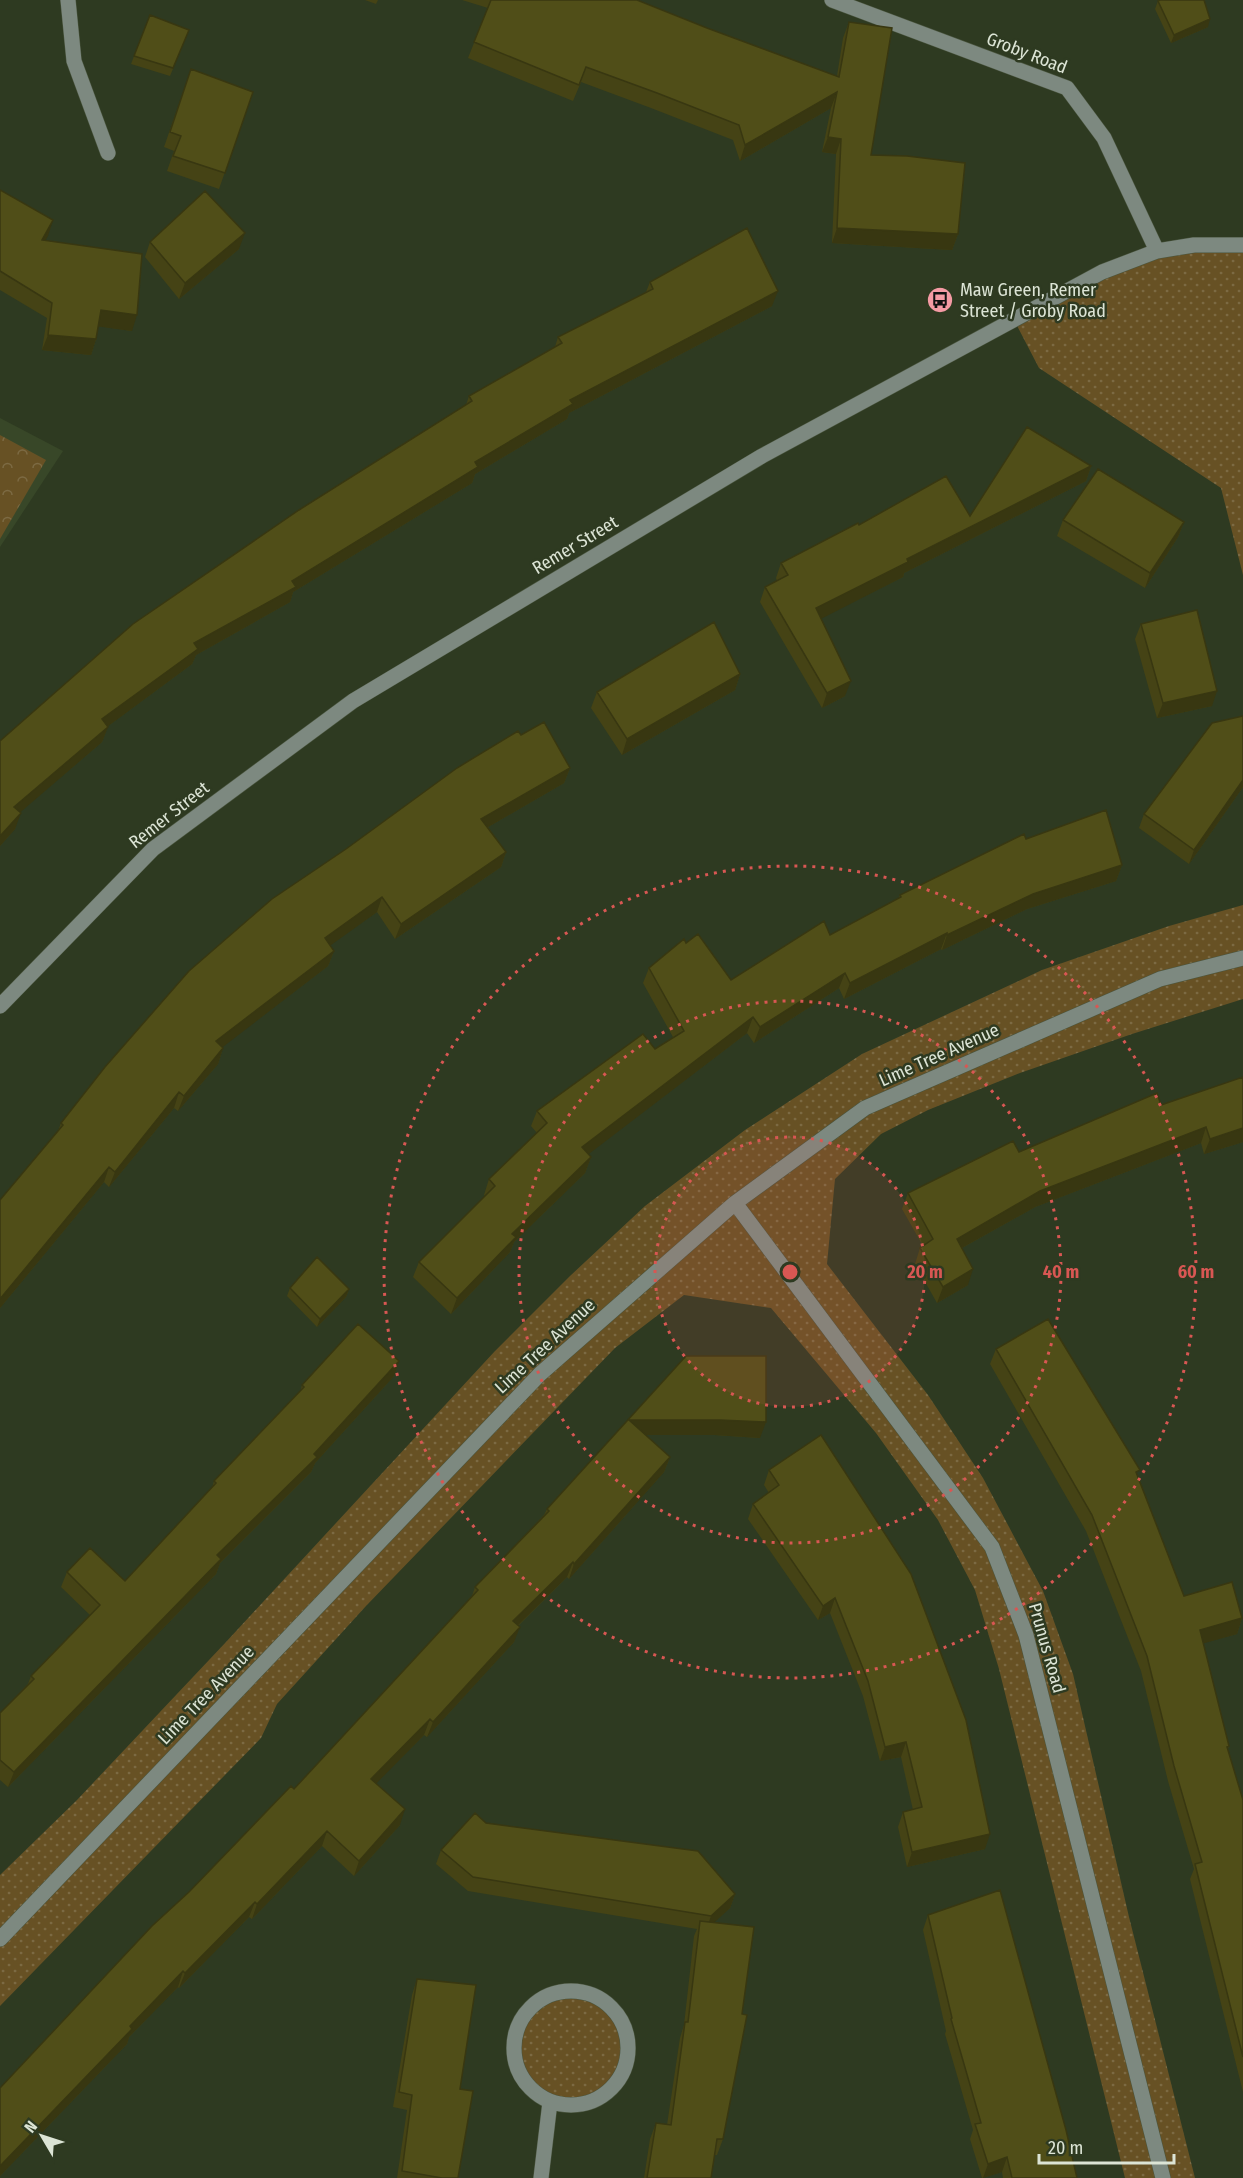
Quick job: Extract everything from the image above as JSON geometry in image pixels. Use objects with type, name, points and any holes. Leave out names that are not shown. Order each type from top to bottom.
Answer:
[{"type":"street","points":[[68,0],[74,61],[108,153]]},
{"type":"street","name":"Groby Road","points":[[832,0],[1067,88],[1104,138],[1157,251]]},
{"type":"street","name":"Remer Street","points":[[0,1006],[153,849],[353,701],[762,456],[1102,272],[1157,251],[1194,245],[1243,245]]},
{"type":"street","name":"Lime Tree Avenue","points":[[0,1939],[540,1374],[735,1203],[865,1108],[1160,979],[1243,958]]},
{"type":"street","name":"Prunus Road","points":[[735,1203],[992,1547],[1026,1635],[1163,2178]]},
{"type":"street","points":[[565,1990],[585,1992],[603,2000],[620,2019],[627,2038],[627,2058],[621,2075],[609,2090],[592,2101],[573,2105],[550,2102],[533,2091],[521,2076],[514,2057],[515,2033],[524,2015],[536,2002],[565,1990]]},
{"type":"street","points":[[541,2178],[550,2102]]},
{"type":"shaded area","points":[[0,418],[63,451],[0,547]]},
{"type":"green space","points":[[1243,245],[1243,575],[1221,488],[1039,368],[1014,320],[1157,251]]},
{"type":"green space","points":[[0,435],[46,460],[0,539]]},
{"type":"green space","points":[[1243,905],[1243,999],[1020,1073],[928,1110],[881,1134],[835,1179],[827,1264],[928,1395],[983,1478],[1043,1591],[1073,1674],[1129,1917],[1195,2178],[1125,2178],[999,1669],[975,1590],[938,1520],[876,1433],[771,1308],[684,1295],[615,1348],[366,1606],[277,1704],[261,1738],[0,2006],[0,1875],[77,1800],[495,1351],[645,1206],[745,1130],[862,1054],[1042,970],[1169,926]]},
{"type":"green space","points":[[565,1990],[603,2000],[627,2038],[621,2075],[592,2101],[550,2102],[521,2076],[515,2033],[536,2002]]},
{"type":"building","points":[[491,0],[637,0],[839,77],[849,22],[892,28],[871,155],[907,156],[965,163],[958,234],[837,228],[841,139],[828,137],[837,92],[745,145],[739,125],[657,93],[586,67],[579,85],[474,42]]},
{"type":"building","points":[[1204,0],[1210,19],[1174,35],[1158,1]]},
{"type":"building","points":[[150,15],[189,30],[173,68],[134,56]]},
{"type":"building","points":[[191,69],[253,92],[225,173],[173,156],[181,136],[170,132]]},
{"type":"building","points":[[0,190],[53,220],[42,240],[142,254],[137,315],[101,310],[96,339],[48,335],[52,303],[0,271]]},
{"type":"building","points":[[205,191],[245,233],[185,283],[150,242]]},
{"type":"building","points":[[747,228],[778,291],[570,400],[573,404],[475,462],[478,467],[292,581],[296,587],[194,643],[198,649],[102,719],[108,727],[14,807],[21,813],[0,836],[0,741],[133,624],[299,510],[472,401],[469,396],[562,343],[558,337],[653,289],[650,282]]},
{"type":"building","points":[[1027,427],[1091,466],[816,608],[851,681],[827,693],[765,587],[788,575],[781,563],[858,523],[859,525],[946,476],[970,516]]},
{"type":"building","points":[[1098,469],[1184,522],[1150,573],[1063,520]]},
{"type":"building","points":[[1197,610],[1217,691],[1163,703],[1141,624]]},
{"type":"building","points":[[714,622],[740,674],[627,739],[597,692]]},
{"type":"building","points":[[1243,716],[1243,780],[1194,850],[1144,814],[1212,723]]},
{"type":"building","points":[[544,722],[570,768],[481,819],[506,852],[401,924],[382,897],[325,938],[334,951],[216,1041],[223,1048],[184,1096],[179,1092],[115,1172],[109,1167],[0,1299],[0,1200],[63,1125],[61,1123],[105,1067],[189,971],[272,899],[346,849],[457,768],[518,731],[521,735]]},
{"type":"building","points":[[1106,810],[1122,865],[1033,894],[947,935],[947,933],[850,983],[845,973],[760,1027],[753,1017],[582,1147],[591,1157],[512,1234],[516,1237],[457,1298],[419,1262],[495,1186],[489,1179],[547,1123],[537,1111],[643,1034],[655,1049],[684,1031],[649,968],[684,939],[686,943],[698,934],[731,980],[824,921],[830,935],[901,897],[900,895],[1024,834],[1026,839]]},
{"type":"building","points":[[1243,1077],[1243,1128],[1210,1139],[1206,1127],[1040,1191],[957,1239],[973,1269],[943,1287],[920,1248],[933,1239],[908,1193],[1013,1141],[1019,1152],[1157,1093],[1161,1105]]},
{"type":"building","points":[[317,1257],[349,1289],[320,1319],[290,1288]]},
{"type":"building","points":[[1048,1319],[1140,1470],[1136,1472],[1184,1596],[1232,1582],[1242,1618],[1200,1630],[1229,1746],[1227,1747],[1243,1800],[1243,2057],[1195,1864],[1202,1862],[1174,1766],[1147,1656],[1092,1515],[996,1349]]},
{"type":"building","points":[[358,1324],[399,1361],[314,1454],[317,1457],[217,1555],[221,1559],[14,1772],[0,1760],[0,1713],[34,1679],[31,1676],[100,1605],[67,1572],[90,1548],[125,1581],[216,1483],[214,1481],[304,1387],[302,1385]]},
{"type":"building","points":[[686,1356],[766,1356],[766,1422],[629,1420],[670,1457],[574,1564],[573,1562],[513,1621],[520,1627],[433,1722],[430,1719],[371,1779],[405,1809],[359,1861],[327,1831],[257,1904],[255,1902],[185,1973],[183,1971],[130,2026],[132,2029],[0,2166],[0,2088],[152,1926],[189,1892],[291,1786],[294,1789],[478,1590],[475,1587],[549,1511],[547,1509]]},
{"type":"building","points":[[821,1435],[911,1574],[966,1720],[990,1834],[912,1852],[903,1812],[922,1807],[906,1742],[885,1747],[868,1681],[835,1598],[823,1606],[753,1504],[779,1485],[769,1470]]},
{"type":"building","points":[[475,1813],[486,1823],[698,1851],[735,1894],[711,1916],[473,1877],[441,1850]]},
{"type":"building","points":[[1000,1890],[1077,2178],[1012,2178],[1007,2157],[988,2164],[975,2124],[981,2123],[951,2019],[928,1915]]},
{"type":"building","points":[[700,1921],[754,1927],[742,2014],[747,2015],[723,2139],[717,2139],[711,2178],[647,2178],[656,2123],[671,2125],[685,2022],[688,2022]]},
{"type":"building","points":[[417,1979],[476,1985],[460,2089],[473,2091],[458,2178],[442,2178],[402,2171],[412,2095],[399,2092]]},
{"type":"place","name":"Maw Green, Remer Street / Groby Road","points":[[940,300]]}]
